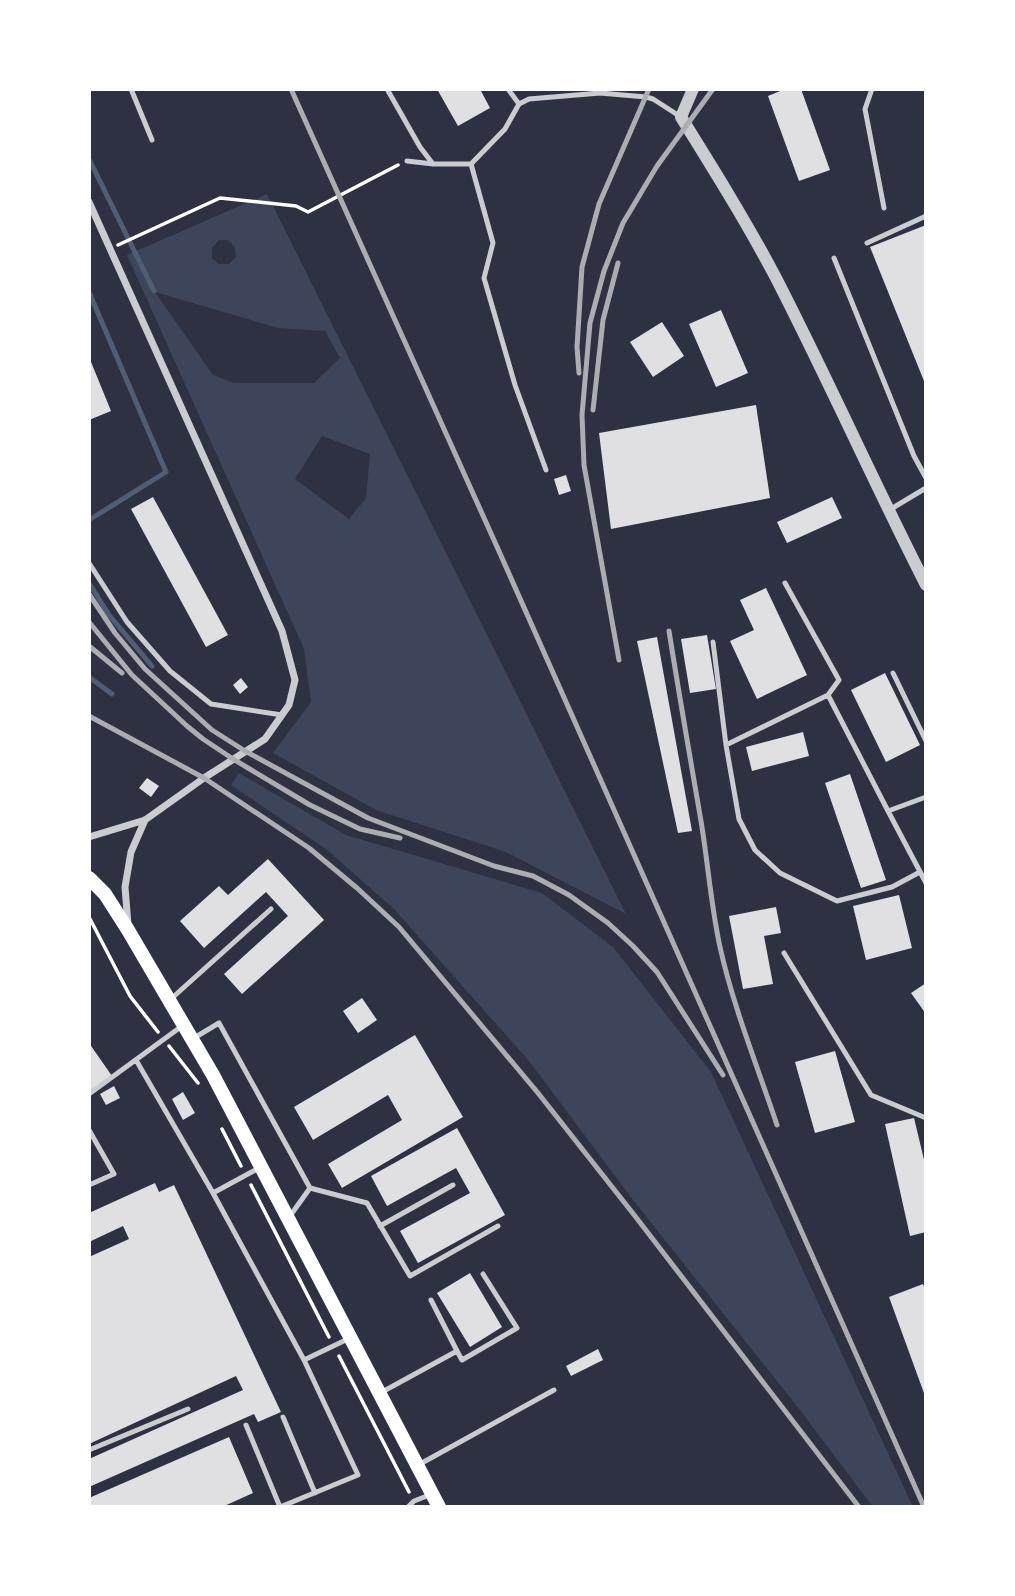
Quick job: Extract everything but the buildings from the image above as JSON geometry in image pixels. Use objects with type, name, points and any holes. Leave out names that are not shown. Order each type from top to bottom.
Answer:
[{"type":"main road","points":[[89,878],[105,894],[128,930],[213,1075],[435,1500]]},
{"type":"street","points":[[694,89],[681,117],[736,205],[776,277],[926,585]]},
{"type":"street","points":[[89,202],[282,631],[295,680],[289,705],[265,739],[145,820],[89,837]]},
{"type":"street","points":[[128,930],[125,887],[131,852],[145,820]]},
{"type":"lane","points":[[131,89],[152,141]]},
{"type":"lane","points":[[387,89],[433,164]]},
{"type":"lane","points":[[508,89],[519,104]]},
{"type":"lane","points":[[557,89],[563,96]]},
{"type":"lane","points":[[631,89],[634,96]]},
{"type":"lane","points":[[872,89],[865,109],[884,208]]},
{"type":"lane","points":[[407,160],[433,164],[471,164],[505,129],[519,104],[529,99],[600,93],[634,96],[653,99],[681,117]]},
{"type":"lane","points":[[471,164],[493,243],[484,278],[516,384],[546,470]]},
{"type":"lane","points":[[867,243],[926,216]]},
{"type":"lane","points":[[834,258],[914,456],[926,478]]},
{"type":"lane","points":[[888,511],[926,488]]},
{"type":"lane","points":[[89,563],[127,622],[170,671],[211,704],[282,715]]},
{"type":"lane","points":[[726,745],[828,695],[839,680],[785,583]]},
{"type":"lane","points":[[713,642],[738,819],[755,850],[780,873],[837,901],[891,887],[920,872]]},
{"type":"lane","points":[[893,673],[926,741]]},
{"type":"lane","points":[[828,695],[926,883]]},
{"type":"lane","points":[[888,811],[926,797]]},
{"type":"lane","points":[[169,1000],[271,909]]},
{"type":"lane","points":[[784,953],[871,1095],[926,1118]]},
{"type":"lane","points":[[192,1040],[219,1023],[310,1188],[367,1203],[410,1276],[498,1226]]},
{"type":"lane","points":[[89,1094],[183,1025]]},
{"type":"lane","points":[[136,1060],[213,1193],[304,1360],[358,1475],[280,1507],[246,1425]]},
{"type":"lane","points":[[89,1129],[114,1174],[89,1185]]},
{"type":"lane","points":[[213,1193],[261,1167]]},
{"type":"lane","points":[[380,1226],[453,1185]]},
{"type":"lane","points":[[288,1219],[310,1188]]},
{"type":"lane","points":[[430,1300],[462,1360],[517,1328],[483,1274]]},
{"type":"lane","points":[[304,1360],[350,1338]]},
{"type":"lane","points":[[379,1394],[457,1351]]},
{"type":"lane","points":[[417,1465],[554,1391]]},
{"type":"lane","points":[[89,1450],[188,1409]]},
{"type":"lane","points":[[283,1417],[315,1493]]},
{"type":"lane","points":[[408,1507],[414,1502],[435,1500]]},
{"type":"path","points":[[110,249],[220,198],[296,206],[308,212],[407,160]]},
{"type":"path","points":[[89,917],[130,996],[163,1039],[198,1083],[213,1075]]},
{"type":"path","points":[[221,1129],[414,1502]]},
{"type":"shaded area","points":[[267,194],[626,914],[506,852],[376,810],[273,753],[311,702],[304,649],[127,255]],"holes":[[[219,240],[228,240],[235,247],[236,257],[229,264],[219,264],[212,258],[212,248]],[[155,292],[278,328],[325,331],[340,358],[314,383],[234,383],[213,375]],[[322,436],[370,454],[366,498],[349,519],[295,479]]]},
{"type":"shaded area","points":[[239,773],[346,835],[542,893],[613,947],[711,1072],[913,1507],[873,1507],[800,1410],[633,1200],[529,1061],[394,909],[326,849],[231,785]]},
{"type":"waterway","points":[[89,159],[154,291]]},
{"type":"waterway","points":[[89,292],[166,472],[89,520]]},
{"type":"waterway","points":[[89,583],[109,615],[152,666]]},
{"type":"waterway","points":[[89,677],[112,694]]},
{"type":"railway","points":[[291,89],[924,1507]]},
{"type":"railway","points":[[579,373],[577,347],[582,267],[599,204],[649,89]]},
{"type":"railway","points":[[619,660],[584,465],[582,415],[590,323],[604,271],[623,223],[657,166],[713,89]]},
{"type":"railway","points":[[593,410],[603,320],[618,263]]},
{"type":"railway","points":[[89,594],[115,633],[145,669],[212,730],[245,751],[368,818],[494,866],[533,876],[569,895],[608,923],[657,972],[723,1075]]},
{"type":"railway","points":[[89,622],[132,675],[203,739],[310,805],[360,829],[400,838]]},
{"type":"railway","points":[[669,631],[720,947],[739,1014],[777,1125]]},
{"type":"railway","points":[[89,646],[122,673]]},
{"type":"railway","points":[[89,716],[204,778],[309,848],[399,927],[538,1093],[859,1507]]}]
